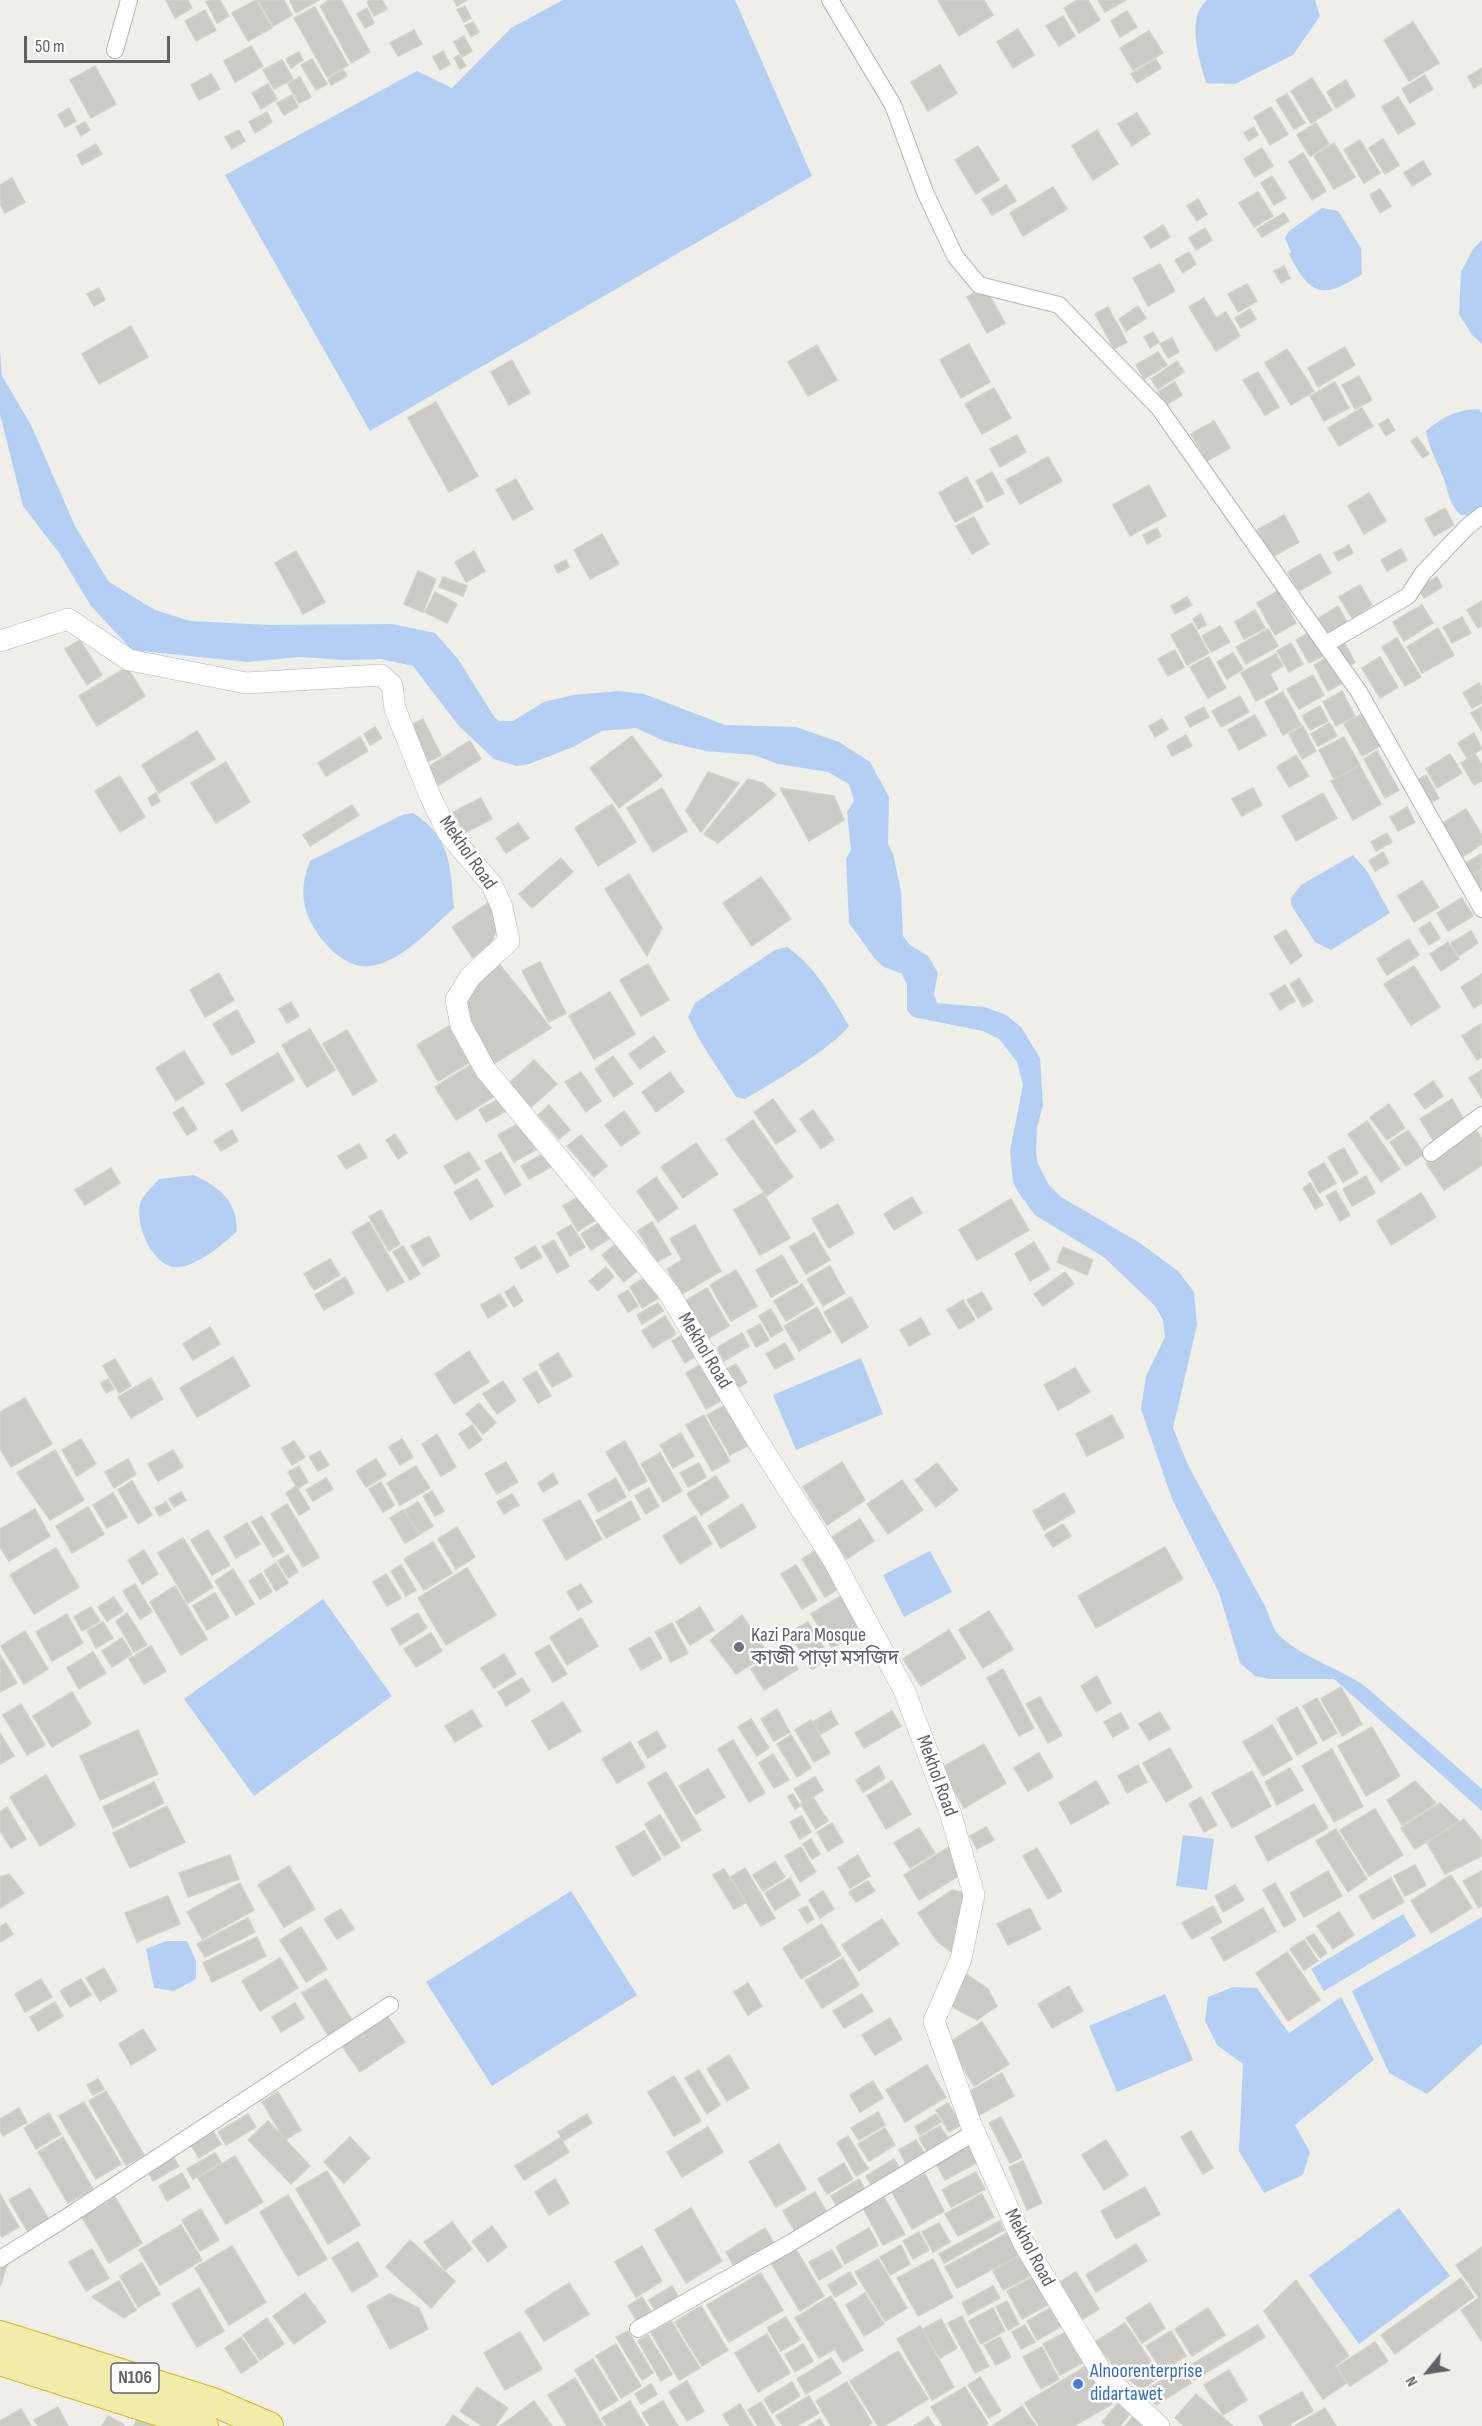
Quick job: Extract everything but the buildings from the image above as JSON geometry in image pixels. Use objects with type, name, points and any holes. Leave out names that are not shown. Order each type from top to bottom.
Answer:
[{"type":"highway","name":"N106","points":[[0,2335],[213,2402],[269,2426]]},
{"type":"highway","name":"N106","points":[[0,2361],[204,2426]]},
{"type":"street","points":[[115,50],[129,0]]},
{"type":"street","points":[[830,0],[893,105],[925,192],[955,256],[979,285],[1059,305],[1159,408],[1359,692],[1482,909]]},
{"type":"street","points":[[1326,644],[1408,596],[1423,573],[1467,527],[1482,515]]},
{"type":"street","name":"Mekhol Road","points":[[0,641],[68,619],[129,660],[246,683],[381,675],[393,685],[395,709],[430,796],[448,833],[492,885],[502,907],[508,940],[470,977],[456,1000],[461,1025],[485,1069],[669,1293],[757,1440],[831,1556],[904,1690],[951,1815],[974,1895],[961,1959],[934,2021],[975,2132],[1023,2242],[1103,2375],[1159,2426]]},
{"type":"street","points":[[1431,1153],[1482,1115]]},
{"type":"street","points":[[0,2259],[390,2005]]},
{"type":"street","points":[[638,2329],[792,2242],[975,2132]]},
{"type":"water","points":[[563,0],[735,0],[812,176],[370,431],[225,175],[417,71],[452,88],[511,28]]},
{"type":"water","points":[[1207,0],[1315,0],[1320,16],[1293,55],[1235,84],[1206,83],[1195,29],[1200,8]]},
{"type":"water","points":[[1322,208],[1338,211],[1361,248],[1362,274],[1337,288],[1327,290],[1311,286],[1304,278],[1289,254],[1291,252],[1285,238],[1289,231]]},
{"type":"water","points":[[1482,240],[1482,344],[1472,335],[1459,314],[1461,272],[1473,249]]},
{"type":"water","points":[[0,350],[2,376],[31,425],[75,526],[109,582],[155,610],[190,621],[270,625],[392,624],[435,633],[458,659],[499,721],[513,721],[544,702],[573,695],[618,691],[644,694],[725,725],[796,727],[839,742],[870,762],[889,797],[888,844],[893,854],[901,891],[903,936],[910,945],[928,956],[938,973],[934,994],[937,1003],[984,1007],[1006,1015],[1021,1027],[1040,1058],[1043,1105],[1037,1128],[1036,1152],[1038,1164],[1049,1185],[1061,1197],[1140,1243],[1178,1271],[1194,1292],[1197,1325],[1173,1428],[1189,1467],[1266,1608],[1276,1631],[1290,1645],[1366,1687],[1482,1789],[1482,1811],[1334,1679],[1269,1679],[1255,1676],[1240,1663],[1219,1593],[1172,1499],[1141,1409],[1146,1376],[1165,1337],[1163,1320],[1155,1306],[1105,1258],[1035,1215],[1018,1192],[1013,1182],[1010,1151],[1023,1085],[1017,1062],[1007,1049],[999,1039],[983,1031],[913,1017],[907,1010],[907,985],[902,974],[884,967],[875,959],[849,923],[846,859],[851,850],[847,812],[854,801],[849,784],[828,772],[778,764],[754,755],[706,751],[664,741],[636,728],[602,731],[573,747],[529,764],[517,766],[494,759],[458,725],[413,666],[381,659],[344,660],[299,657],[247,662],[132,650],[91,606],[59,553],[23,506],[0,414]]},
{"type":"water","points":[[1479,409],[1482,413],[1482,509],[1471,515],[1461,515],[1451,502],[1426,431],[1451,415]]},
{"type":"water","points":[[413,813],[435,833],[447,854],[454,908],[416,943],[394,958],[371,966],[360,966],[348,962],[327,946],[307,912],[304,885],[310,861],[402,815]]},
{"type":"water","points":[[1353,855],[1367,871],[1390,913],[1331,950],[1315,942],[1291,905],[1291,898],[1301,885]]},
{"type":"water","points":[[787,947],[814,973],[849,1026],[829,1045],[785,1075],[745,1099],[736,1097],[699,1039],[688,1017],[695,1003],[775,950]]},
{"type":"water","points":[[194,1175],[212,1185],[225,1196],[234,1211],[237,1231],[199,1260],[181,1267],[173,1267],[165,1264],[151,1250],[142,1230],[139,1209],[147,1192],[159,1179]]},
{"type":"water","points":[[861,1358],[883,1414],[796,1450],[773,1395]]},
{"type":"water","points":[[930,1551],[952,1592],[904,1617],[883,1575]]},
{"type":"water","points":[[323,1599],[392,1696],[254,1796],[184,1699]]},
{"type":"water","points":[[1183,1835],[1214,1839],[1207,1890],[1176,1886]]},
{"type":"water","points":[[571,1891],[637,1995],[492,2086],[426,1982]]},
{"type":"water","points":[[1403,1914],[1416,1936],[1324,1991],[1311,1969]]},
{"type":"water","points":[[1482,1917],[1482,2044],[1427,2094],[1389,2073],[1352,1991]]},
{"type":"water","points":[[166,1941],[187,1941],[196,1961],[196,1979],[174,1991],[154,1988],[146,1949]]},
{"type":"water","points":[[1233,1987],[1257,1988],[1289,2033],[1341,1997],[1374,2060],[1295,2125],[1310,2152],[1303,2175],[1264,2193],[1239,2151],[1243,2064],[1217,2045],[1205,2021],[1208,1997]]},
{"type":"water","points":[[1165,1994],[1193,2060],[1117,2092],[1089,2026]]},
{"type":"water","points":[[1399,2208],[1450,2276],[1359,2344],[1309,2275]]},
{"type":"place","name":"Kazi Para Mosque কাজী পাড়া মসজিদ","points":[[739,1647]]},
{"type":"place","name":"Alnoorenterprise didartawet","points":[[1078,2384]]}]
